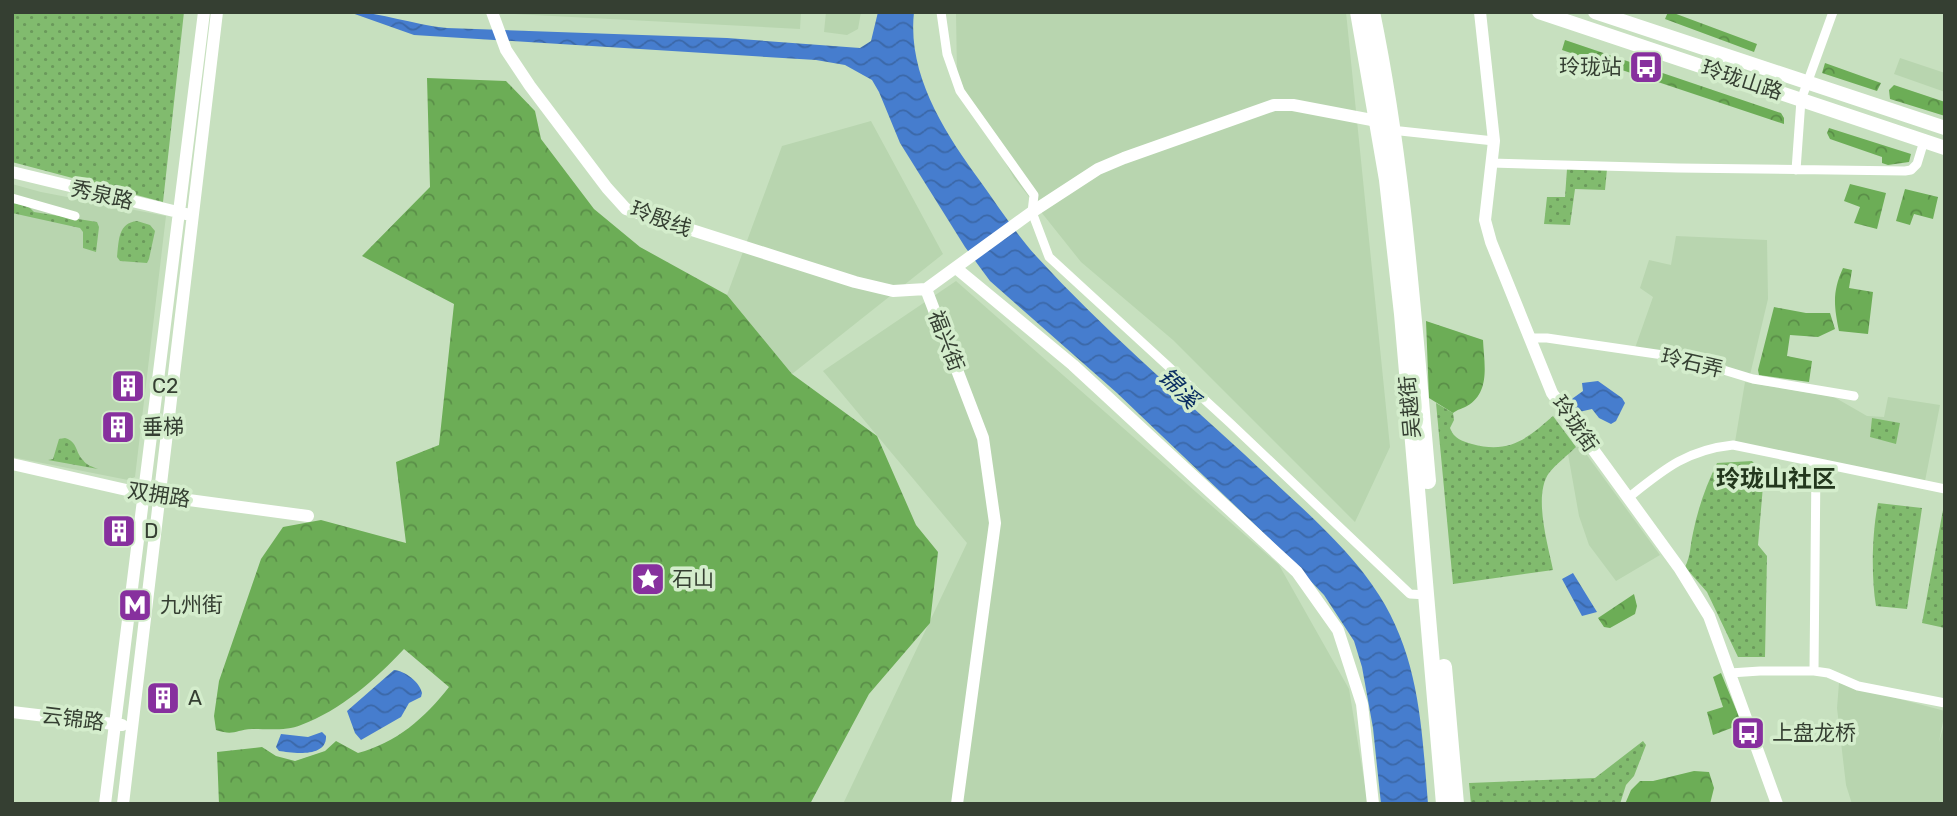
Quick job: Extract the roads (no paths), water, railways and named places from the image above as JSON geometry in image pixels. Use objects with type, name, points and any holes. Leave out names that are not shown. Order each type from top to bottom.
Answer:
[{"type":"highway","name":"吴越街","points":[[1358,12],[1384,125],[1444,804]]},
{"type":"highway","name":"吴越街","points":[[1372,12],[1384,125],[1413,313],[1456,804]]},
{"type":"main road","name":"玲珑山路","points":[[1539,12],[1945,148]]},
{"type":"main road","name":"玲珑山路","points":[[1595,12],[1945,128]]},
{"type":"street","points":[[105,804],[204,12]]},
{"type":"street","points":[[123,804],[217,12]]},
{"type":"street","name":"玲殷线","points":[[492,12],[506,50],[530,86],[607,188],[626,208],[855,282],[893,291],[926,289]]},
{"type":"street","points":[[941,12],[947,54],[960,91],[1034,195],[1032,212],[1049,257],[1230,423],[1410,594],[1427,596]]},
{"type":"street","name":"玲珑街","points":[[1480,12],[1494,141],[1485,220],[1529,338],[1552,393],[1680,569],[1709,615],[1777,804]]},
{"type":"street","points":[[1796,170],[1801,100],[1833,12]]},
{"type":"street","name":"福兴街","points":[[957,804],[995,523],[983,438],[926,289],[1032,212],[1098,169],[1124,158],[1274,105],[1293,105],[1384,125]]},
{"type":"street","points":[[1384,125],[1494,141]]},
{"type":"street","points":[[1492,163],[1911,170],[1917,164],[1924,141]]},
{"type":"street","name":"秀泉路","points":[[12,172],[193,216]]},
{"type":"street","points":[[12,198],[75,216]]},
{"type":"street","points":[[956,268],[1073,365],[1297,572],[1338,630],[1362,704],[1373,804]]},
{"type":"street","name":"玲石弄","points":[[1529,338],[1547,338],[1670,356],[1753,379],[1854,396]]},
{"type":"street","points":[[1628,498],[1671,464],[1710,448],[1732,445],[1945,489]]},
{"type":"street","points":[[1814,671],[1816,463]]},
{"type":"street","name":"双拥路","points":[[12,464],[144,494],[308,516]]},
{"type":"street","points":[[1730,673],[1814,671],[1828,673],[1858,686],[1945,703]]},
{"type":"street","name":"云锦路","points":[[12,712],[133,727]]},
{"type":"water","points":[[349,12],[447,28],[727,38],[860,48],[871,41],[878,12],[914,12],[916,58],[931,102],[954,143],[1022,239],[1061,283],[1112,333],[1316,521],[1351,558],[1379,595],[1393,619],[1411,670],[1421,723],[1428,804],[1381,804],[1373,728],[1362,667],[1354,641],[1324,595],[1272,541],[1117,393],[990,281],[965,247],[900,143],[872,80],[845,65],[816,60],[414,35]]},
{"type":"water","points":[[1598,381],[1625,403],[1616,421],[1611,424],[1599,418],[1592,409],[1579,412],[1569,401],[1583,391],[1582,383]]},
{"type":"water","points":[[1573,573],[1597,612],[1582,616],[1562,579]]},
{"type":"water","points":[[394,670],[403,672],[415,681],[421,689],[421,697],[409,703],[401,717],[361,740],[355,733],[347,711]]},
{"type":"water","points":[[322,732],[326,736],[325,743],[315,751],[292,753],[279,751],[276,747],[281,734],[308,737]]},
{"type":"place","name":"玲珑站","points":[[1646,67]]},
{"type":"place","name":"C2","points":[[128,386]]},
{"type":"place","name":"垂梯","points":[[118,427]]},
{"type":"place","name":"D","points":[[119,531]]},
{"type":"place","name":"石山","points":[[648,579]]},
{"type":"place","name":"九州街","points":[[135,605]]},
{"type":"place","name":"A","points":[[163,698]]},
{"type":"place","name":"上盘龙桥","points":[[1748,733]]},
{"type":"district","name":"玲珑山社区","points":[[1776,479]]},
{"type":"water label","name":"锦溪","points":[[1179,388]]}]
